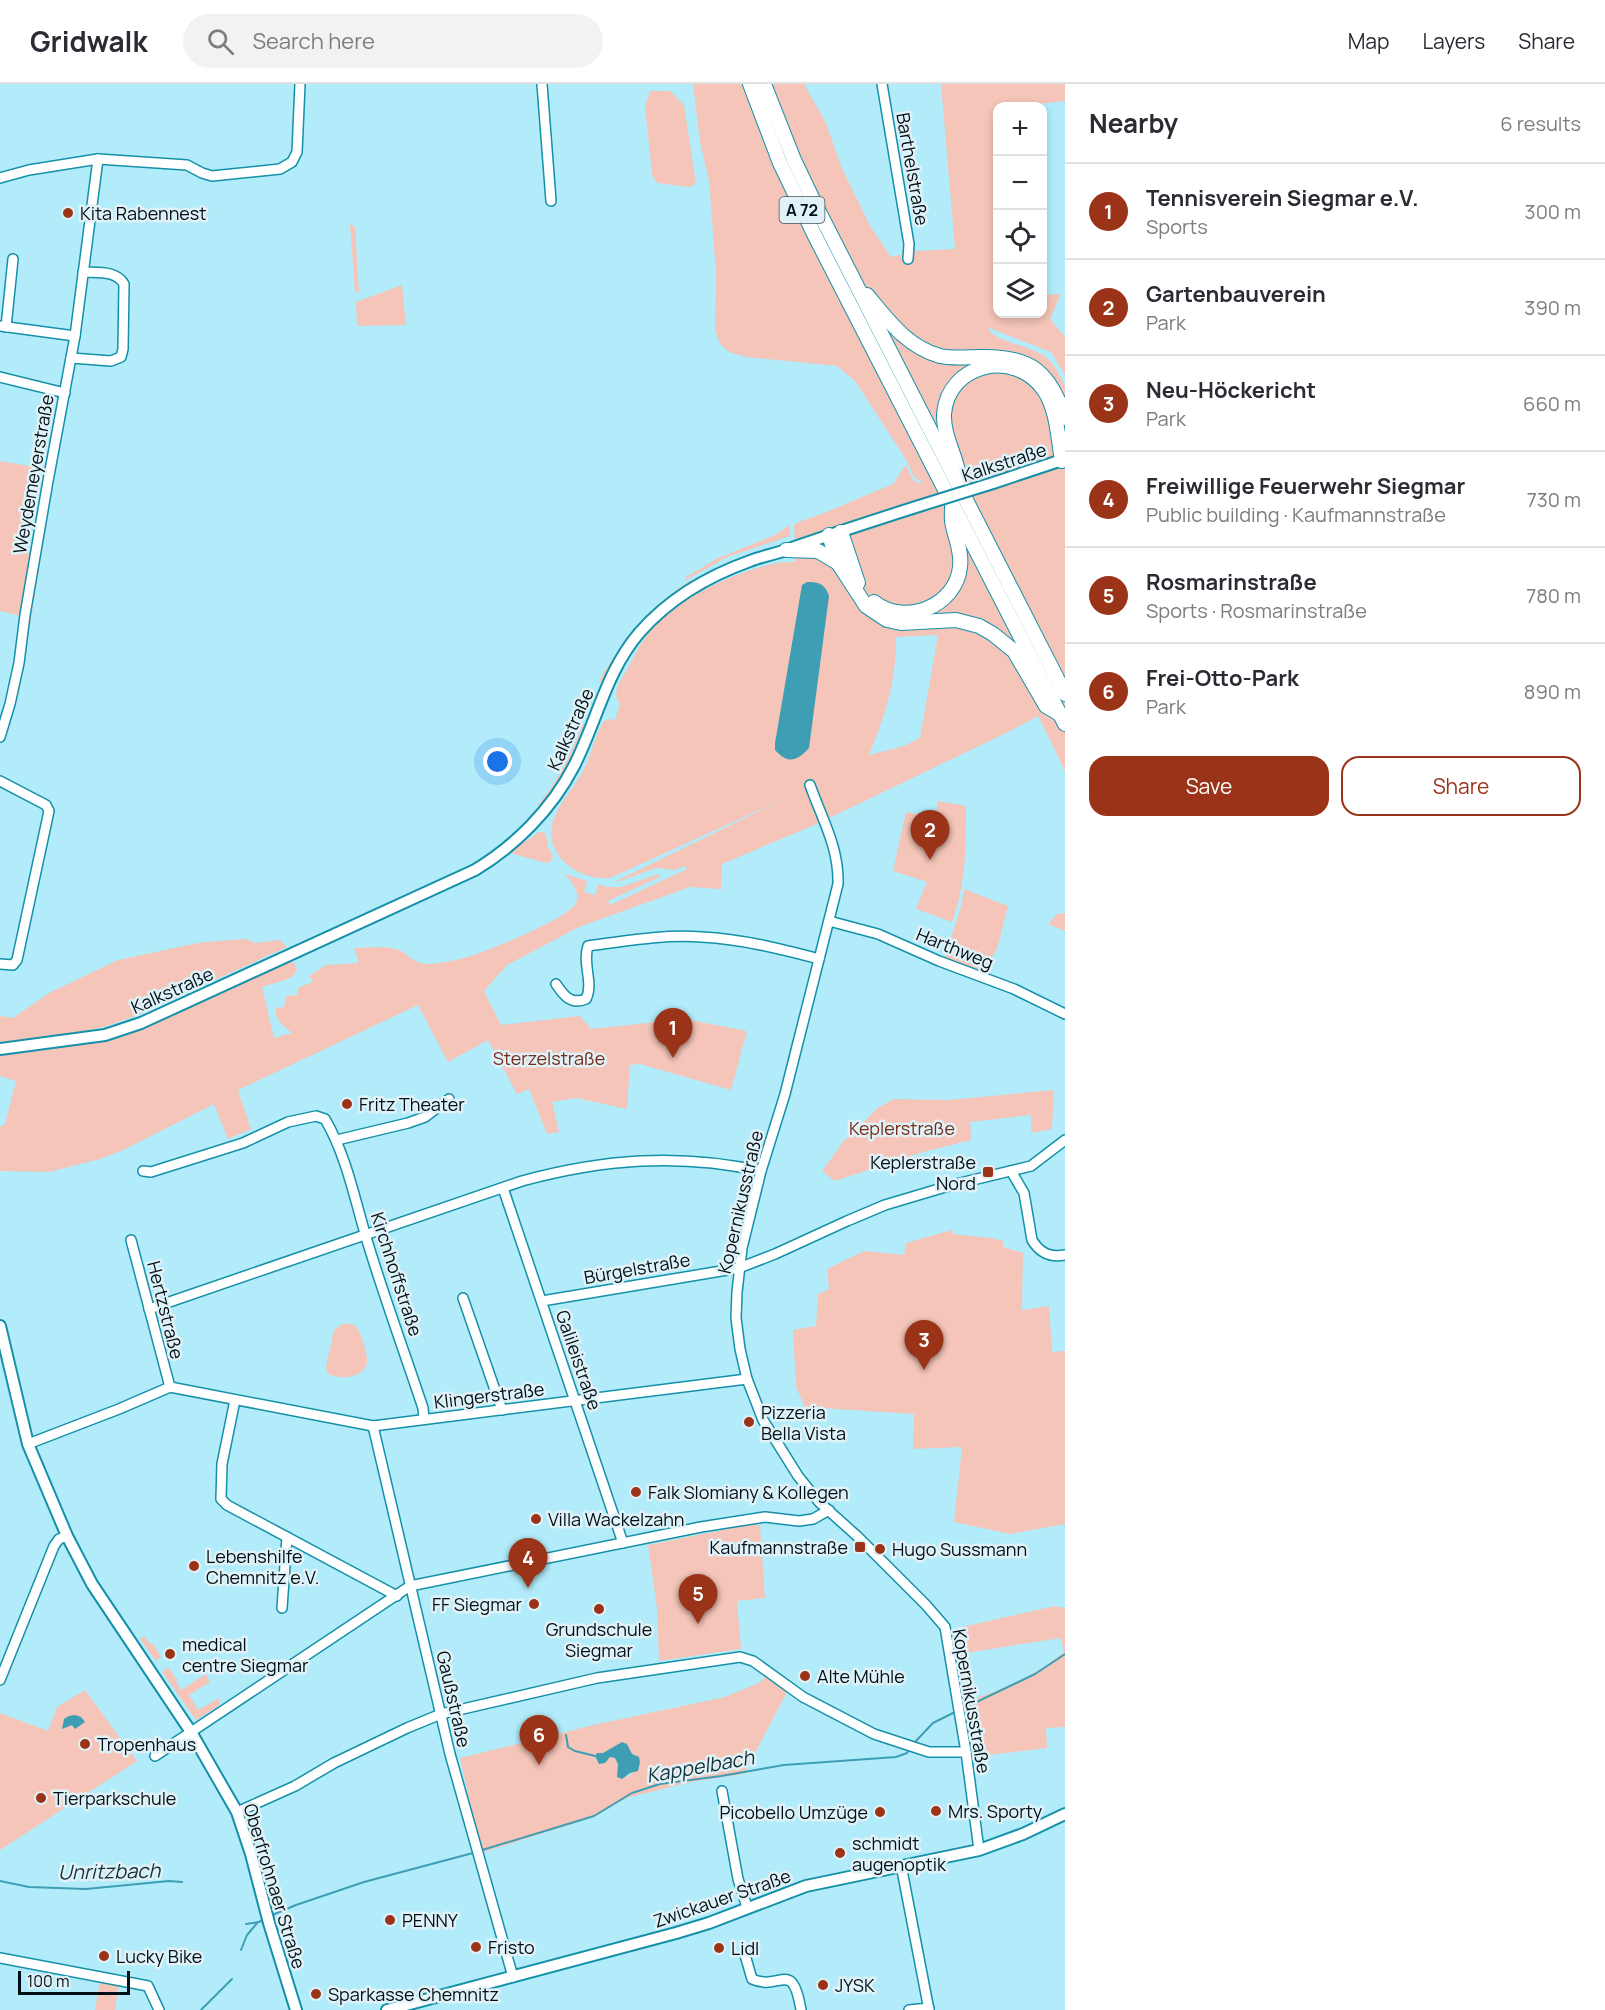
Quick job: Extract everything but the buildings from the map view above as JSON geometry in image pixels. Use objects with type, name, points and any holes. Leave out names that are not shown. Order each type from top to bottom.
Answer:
[{"type":"highway","name":"A 72","points":[[750,84],[780,163],[810,227],[957,498]]},
{"type":"highway","name":"A 72","points":[[764,84],[794,160],[1039,671],[1065,694]]},
{"type":"highway","points":[[850,275],[898,332],[925,350],[941,356],[1006,357],[1033,366],[1043,374],[1055,392],[1065,418]]},
{"type":"highway","points":[[835,533],[857,582],[869,598],[879,606],[901,613],[922,611],[932,608],[950,592],[959,576],[961,558],[952,526],[957,498],[957,463],[944,425],[944,413],[947,401],[956,384],[984,367],[1010,366],[1035,379],[1043,388],[1052,407],[1064,460]]},
{"type":"highway","points":[[835,533],[838,563]]},
{"type":"highway","points":[[786,550],[818,551],[838,563],[866,606],[887,620],[901,623],[950,620],[979,626],[1005,642],[1039,671],[1046,706],[1058,714]]},
{"type":"main road","name":"Kalkstraße","points":[[0,1049],[105,1035],[141,1023],[475,870],[508,847],[541,814],[565,782],[575,765],[598,704],[614,672],[639,634],[671,602],[694,586],[751,560],[1064,460]]},
{"type":"main road","name":"Oberfrohnaer Straße","points":[[0,1326],[28,1444],[68,1536],[92,1584],[191,1732],[237,1812],[296,2010]]},
{"type":"main road","name":"Zwickauer Straße","points":[[387,2010],[676,1933],[709,1923],[806,1886],[979,1850],[1023,1834],[1065,1814]]},
{"type":"street","points":[[0,178],[40,168],[98,159],[187,165],[212,176],[280,169],[292,162],[297,152],[300,84]]},
{"type":"street","points":[[542,84],[551,201]]},
{"type":"street","name":"Barthelstraße","points":[[882,84],[909,244],[908,259]]},
{"type":"street","name":"Weydemeyerstraße","points":[[0,737],[19,663],[25,615],[75,336],[98,159]]},
{"type":"street","points":[[13,259],[3,326],[75,336]]},
{"type":"street","points":[[71,358],[111,361],[121,357],[123,350],[124,284],[122,280],[111,274],[83,272]]},
{"type":"street","points":[[0,377],[65,393]]},
{"type":"street","points":[[0,781],[46,805],[49,811],[17,960],[13,965],[0,964]]},
{"type":"street","name":"Kopernikusstraße","points":[[810,785],[836,853],[838,872],[836,893],[782,1102],[761,1171],[739,1268],[737,1331],[747,1379],[763,1420],[783,1456],[828,1510],[918,1597],[945,1627],[966,1752],[979,1850]]},
{"type":"street","name":"Harthweg","points":[[829,921],[878,934],[939,961],[1014,989],[1065,1014]]},
{"type":"street","points":[[556,984],[563,995],[570,1000],[586,999],[590,991],[585,957],[588,946],[659,938],[700,936],[733,940],[819,959]]},
{"type":"street","points":[[337,1140],[425,1117],[449,1099]]},
{"type":"street","name":"Kirchhoffstraße","points":[[143,1171],[151,1172],[229,1148],[288,1122],[316,1116],[325,1119],[337,1140],[423,1408],[424,1419]]},
{"type":"street","points":[[739,1268],[876,1209],[935,1190],[1034,1164],[1065,1140]]},
{"type":"street","points":[[148,1309],[545,1175],[594,1164],[621,1162],[698,1161],[761,1171]]},
{"type":"street","points":[[1011,1171],[1024,1193],[1035,1246],[1046,1254],[1065,1255]]},
{"type":"street","name":"Galileistraße","points":[[503,1188],[623,1543]]},
{"type":"street","name":"Hertzstraße","points":[[131,1240],[170,1387]]},
{"type":"street","name":"Bürgelstraße","points":[[542,1302],[739,1268]]},
{"type":"street","points":[[463,1298],[502,1410]]},
{"type":"street","name":"Klingerstraße","points":[[170,1387],[373,1426],[747,1379]]},
{"type":"street","points":[[28,1444],[170,1387]]},
{"type":"street","points":[[235,1400],[222,1464],[220,1495],[226,1505],[397,1596]]},
{"type":"street","name":"Gaußstraße","points":[[373,1426],[451,1759],[513,1977]]},
{"type":"street","points":[[155,1756],[410,1586],[701,1527],[765,1517],[799,1521],[813,1519],[828,1510]]},
{"type":"street","points":[[0,1680],[3,1660],[54,1546],[59,1539],[68,1536]]},
{"type":"street","points":[[282,1608],[287,1537]]},
{"type":"street","points":[[237,1812],[295,1786],[334,1763],[441,1714],[597,1678],[740,1657],[753,1661],[803,1697],[874,1734],[929,1752],[966,1752]]},
{"type":"street","points":[[722,1791],[738,1879],[747,1907]]},
{"type":"street","points":[[901,1865],[929,2009],[909,2010]]},
{"type":"street","points":[[745,1955],[752,1979],[767,1983],[781,1979],[793,1983],[797,1988],[801,2010]]},
{"type":"street","points":[[0,1958],[148,1986],[159,2010]]},
{"type":"green space","name":"Sterzelstraße","points":[[693,84],[804,84],[826,123],[841,166],[869,224],[891,257],[916,251],[955,249],[941,84],[1065,84],[1065,101],[993,102],[993,318],[1047,318],[1047,295],[1061,294],[1050,319],[1065,337],[1065,375],[1051,352],[989,326],[990,332],[997,337],[1044,356],[1055,367],[1065,386],[1065,771],[1038,716],[819,823],[722,864],[721,889],[690,887],[579,927],[507,965],[484,991],[501,1025],[580,1016],[591,1029],[685,1019],[747,1031],[731,1090],[640,1064],[630,1065],[627,1109],[576,1098],[552,1102],[559,1132],[547,1134],[529,1089],[517,1094],[488,1040],[448,1062],[418,1005],[238,1090],[251,1129],[228,1139],[214,1104],[121,1151],[100,1159],[49,1172],[0,1171],[0,1127],[5,1124],[16,1081],[0,1076],[0,1053],[144,1027],[288,962],[295,963],[297,970],[293,976],[262,987],[274,1038],[292,1033],[278,1019],[276,1008],[284,1007],[286,996],[297,995],[299,987],[313,982],[309,976],[326,965],[359,963],[354,948],[395,949],[418,962],[428,964],[474,955],[529,932],[560,917],[570,909],[576,903],[577,895],[575,887],[565,874],[587,881],[584,892],[595,895],[599,884],[607,887],[621,887],[659,874],[660,877],[608,901],[610,905],[687,869],[685,866],[674,870],[656,868],[614,882],[786,798],[610,878],[585,875],[574,869],[564,862],[552,841],[551,829],[555,816],[584,769],[603,722],[608,719],[615,720],[620,704],[616,696],[619,683],[641,643],[655,625],[686,601],[722,581],[760,567],[796,561],[794,526],[796,523],[893,484],[906,465],[913,480],[920,484],[922,482],[914,477],[907,461],[855,381],[837,366],[746,357],[729,352],[720,344],[715,331],[716,273],[709,181],[700,142]],"holes":[[[938,635],[920,738],[904,746],[869,755],[889,697],[896,637]]]},
{"type":"green space","points":[[650,91],[670,91],[684,105],[696,184],[689,187],[657,183],[652,175],[645,106]]},
{"type":"green space","points":[[350,224],[355,227],[359,292],[355,292]]},
{"type":"green space","points":[[402,285],[406,325],[357,326],[356,302]]},
{"type":"green space","points":[[0,461],[40,468],[25,550],[33,552],[21,616],[0,611]]},
{"type":"green space","points":[[45,514],[48,515],[17,703],[15,703]]},
{"type":"green space","points":[[789,525],[790,536],[727,557],[686,580],[686,577],[718,558],[775,535]]},
{"type":"green space","points":[[691,580],[693,582],[629,639],[614,659],[602,683],[599,681],[628,638],[639,625],[663,601]]},
{"type":"green space","points":[[583,723],[565,768],[539,807],[538,805],[564,766]]},
{"type":"green space","points":[[938,801],[966,806],[963,880],[952,922],[916,909],[927,882],[893,871],[906,812],[935,818]]},
{"type":"green space","points":[[539,832],[546,834],[548,848],[553,856],[550,862],[546,863],[510,853],[517,847]]},
{"type":"green space","points":[[964,889],[1008,906],[997,949],[983,972],[944,959],[961,907]]},
{"type":"green space","points":[[1065,913],[1065,931],[1048,924],[1057,914]]},
{"type":"green space","points":[[246,939],[255,943],[280,940],[287,947],[138,1015],[104,1027],[64,1035],[0,1043],[0,1016],[13,1018],[49,993],[118,960],[203,942]]},
{"type":"green space","name":"Keplerstraße","points":[[1054,1090],[1052,1129],[1031,1133],[1031,1115],[970,1122],[971,1140],[923,1152],[835,1181],[822,1171],[843,1142],[879,1107],[894,1099],[948,1100]]},
{"type":"green space","points":[[952,1230],[953,1234],[1003,1241],[1003,1247],[1023,1253],[1022,1310],[1049,1306],[1052,1352],[1065,1351],[1065,1524],[1010,1534],[954,1522],[962,1447],[913,1449],[914,1414],[805,1407],[796,1387],[793,1330],[816,1326],[818,1294],[829,1289],[827,1269],[864,1251],[904,1255],[906,1243]]},
{"type":"green space","points":[[342,1324],[352,1324],[360,1332],[367,1362],[361,1372],[356,1375],[338,1377],[327,1373],[326,1366],[334,1330]]},
{"type":"green space","points":[[748,1525],[760,1525],[765,1598],[737,1601],[741,1649],[659,1661],[657,1608],[648,1545]]},
{"type":"green space","points":[[1055,1606],[1065,1608],[1065,1727],[1046,1728],[1047,1748],[972,1757],[966,1701],[1018,1682],[1064,1652],[1061,1638],[966,1653],[966,1664],[960,1666],[956,1633],[962,1627]]},
{"type":"green space","points":[[144,1636],[161,1656],[156,1661],[140,1639]]},
{"type":"green space","points":[[168,1667],[178,1681],[176,1682],[181,1690],[206,1674],[210,1682],[189,1695],[198,1710],[219,1698],[220,1705],[196,1720],[162,1672]]},
{"type":"green space","points":[[765,1677],[787,1692],[744,1774],[691,1782],[626,1798],[594,1817],[481,1853],[460,1758],[598,1724],[725,1697],[759,1683]],"holes":[[[612,1748],[635,1755],[639,1768],[627,1777],[617,1771],[618,1762],[615,1758],[610,1757],[603,1764],[596,1760],[597,1753],[603,1753]]]},
{"type":"green space","points":[[85,1690],[137,1761],[0,1850],[0,1713],[48,1731],[57,1707]]},
{"type":"green space","points":[[100,1981],[119,1985],[115,2010],[95,2010]]},
{"type":"water","points":[[807,582],[821,584],[829,596],[809,748],[792,760],[784,758],[775,750],[775,743],[802,585]]},
{"type":"water","points":[[75,1715],[81,1717],[85,1722],[75,1729],[72,1725],[62,1729],[64,1719]]},
{"type":"water","points":[[622,1742],[627,1744],[632,1754],[639,1757],[640,1762],[638,1771],[622,1779],[617,1777],[618,1764],[615,1758],[610,1757],[605,1763],[599,1764],[595,1756]]},
{"type":"waterway","name":"Kappelbach","points":[[962,1709],[1035,1674],[1065,1654]]},
{"type":"waterway","name":"Kappelbach","points":[[914,1743],[933,1723],[957,1711]]},
{"type":"waterway","points":[[566,1735],[568,1747],[595,1756]]},
{"type":"waterway","name":"Kappelbach","points":[[479,1851],[594,1816],[632,1793],[660,1784],[784,1765],[896,1757],[907,1753],[911,1748]]},
{"type":"waterway","name":"Kappelbach","points":[[270,1916],[364,1882],[473,1853]]},
{"type":"waterway","name":"Unritzbach","points":[[0,1881],[29,1887],[86,1889],[169,1881],[182,1882]]},
{"type":"waterway","name":"Unritzbach","points":[[246,1924],[265,1919]]},
{"type":"waterway","points":[[241,1950],[247,1935],[258,1922]]},
{"type":"waterway","points":[[201,2010],[232,1979]]},
{"type":"place","name":"Kita Rabennest","points":[[68,213]]},
{"type":"place","name":"Gartenbauverein","points":[[930,860]]},
{"type":"place","name":"Tennisverein Siegmar e.V.","points":[[673,1058]]},
{"type":"place","name":"Fritz Theater","points":[[347,1104]]},
{"type":"place","name":"Keplerstraße Nord","points":[[988,1172]]},
{"type":"place","name":"Neu-Höckericht","points":[[924,1370]]},
{"type":"place","name":"Pizzeria Bella Vista","points":[[749,1422]]},
{"type":"place","name":"Falk Slomiany & Kollegen","points":[[636,1492]]},
{"type":"place","name":"Villa Wackelzahn","points":[[536,1519]]},
{"type":"place","name":"Kaufmannstraße","points":[[860,1547]]},
{"type":"place","name":"Hugo Sussmann","points":[[880,1549]]},
{"type":"place","name":"Lebenshilfe Chemnitz e.V.","points":[[194,1566]]},
{"type":"place","name":"Freiwillige Feuerwehr Siegmar","points":[[528,1588]]},
{"type":"place","name":"FF Siegmar","points":[[534,1604]]},
{"type":"place","name":"Grundschule Siegmar","points":[[599,1609]]},
{"type":"place","name":"Rosmarinstraße","points":[[698,1624]]},
{"type":"place","name":"medical centre Siegmar","points":[[170,1654]]},
{"type":"place","name":"Alte Mühle","points":[[805,1676]]},
{"type":"place","name":"Tropenhaus","points":[[85,1744]]},
{"type":"place","name":"Frei-Otto-Park","points":[[539,1765]]},
{"type":"place","name":"Tierparkschule","points":[[41,1798]]},
{"type":"place","name":"Mrs. Sporty","points":[[936,1811]]},
{"type":"place","name":"Picobello Umzüge","points":[[880,1812]]},
{"type":"place","name":"schmidt augenoptik","points":[[840,1853]]},
{"type":"place","name":"PENNY","points":[[390,1920]]},
{"type":"place","name":"Fristo","points":[[476,1947]]},
{"type":"place","name":"Lidl","points":[[719,1948]]},
{"type":"place","name":"Lucky Bike","points":[[104,1956]]},
{"type":"place","name":"JYSK","points":[[823,1985]]},
{"type":"place","name":"Sparkasse Chemnitz","points":[[316,1994]]}]
